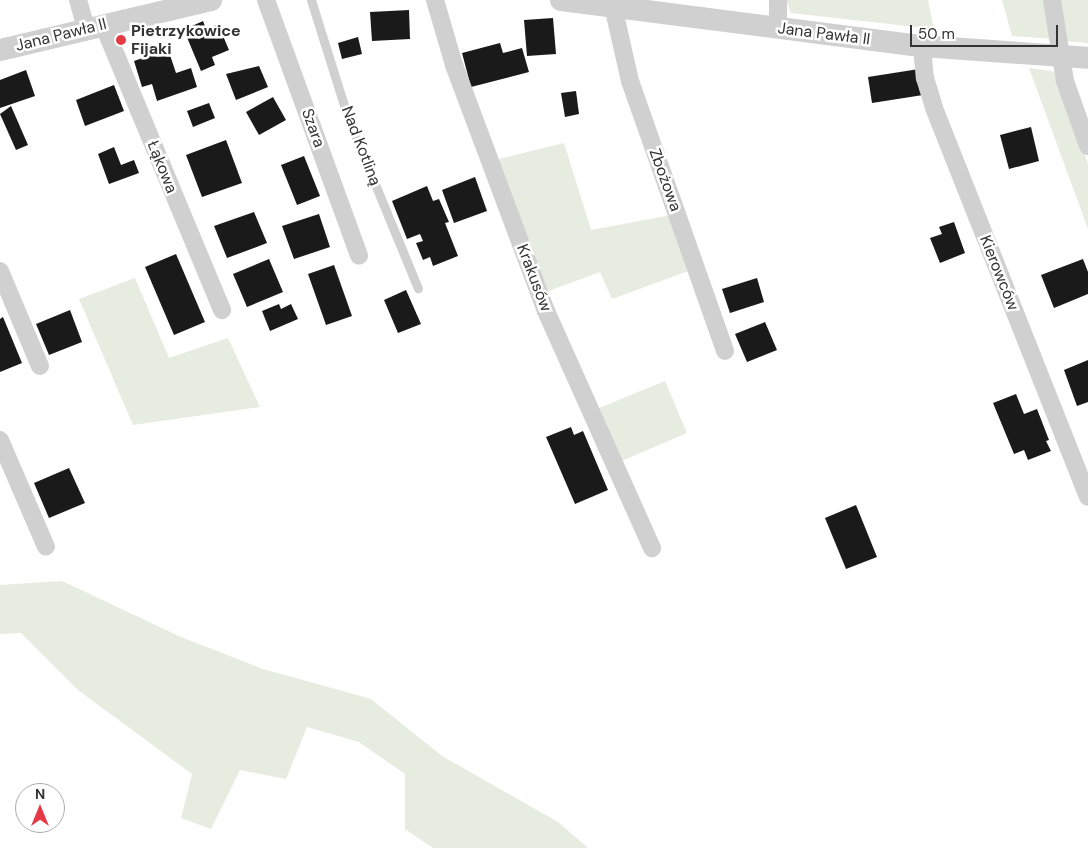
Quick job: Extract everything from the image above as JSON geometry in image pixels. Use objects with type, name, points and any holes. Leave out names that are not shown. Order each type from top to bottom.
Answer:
[{"type":"street","name":"Łąkowa","points":[[78,0],[95,26],[222,310]]},
{"type":"street","name":"Jana Pawła II","points":[[0,50],[211,0]]},
{"type":"street","name":"Szara","points":[[266,0],[360,256]]},
{"type":"street","name":"Krakusów","points":[[435,0],[454,65],[546,311],[652,548]]},
{"type":"street","name":"Jana Pawła II","points":[[561,0],[607,4],[922,46],[1088,58]]},
{"type":"street","points":[[778,0],[778,28]]},
{"type":"street","points":[[1052,0],[1065,81],[1088,146]]},
{"type":"street","name":"Zbożowa","points":[[607,4],[630,81],[726,351]]},
{"type":"street","name":"Kierowców","points":[[922,46],[925,78],[934,108],[1088,496]]},
{"type":"street","points":[[0,271],[40,366]]},
{"type":"street","points":[[0,440],[46,547]]},
{"type":"lane","name":"Nad Kotliną","points":[[311,0],[350,121],[418,288]]},
{"type":"shaded area","points":[[786,0],[928,0],[934,29],[791,13]]},
{"type":"shaded area","points":[[1002,0],[1048,0],[1054,39],[1012,36]]},
{"type":"shaded area","points":[[1057,0],[1088,0],[1088,43],[1064,41]]},
{"type":"shaded area","points":[[1029,68],[1052,71],[1058,77],[1088,164],[1088,229]]},
{"type":"shaded area","points":[[564,143],[591,230],[672,215],[691,270],[612,299],[600,272],[546,292],[495,160]]},
{"type":"shaded area","points":[[135,278],[169,358],[228,338],[260,407],[133,425],[79,299]]},
{"type":"shaded area","points":[[665,381],[687,433],[619,462],[597,409]]},
{"type":"shaded area","points":[[62,581],[181,637],[263,669],[371,699],[442,756],[558,822],[588,848],[433,848],[405,829],[405,774],[359,742],[307,727],[286,779],[240,770],[211,829],[181,818],[192,774],[78,690],[21,633],[0,634],[0,585]]},
{"type":"building","points":[[409,10],[410,39],[372,41],[370,12]]},
{"type":"building","points":[[553,18],[556,54],[527,56],[524,20]]},
{"type":"building","points":[[203,21],[206,29],[218,24],[229,50],[212,57],[215,65],[201,71],[186,35],[194,32],[192,26]]},
{"type":"building","points":[[358,37],[362,54],[342,59],[338,43]]},
{"type":"building","points":[[500,43],[503,53],[522,48],[529,72],[471,87],[462,53]]},
{"type":"building","points":[[168,49],[176,73],[191,68],[197,87],[157,101],[152,84],[142,87],[134,61]]},
{"type":"building","points":[[259,66],[268,87],[236,100],[226,74]]},
{"type":"building","points":[[919,69],[923,95],[872,103],[868,77]]},
{"type":"building","points":[[26,70],[35,96],[0,108],[0,80]]},
{"type":"building","points":[[114,85],[124,111],[85,126],[76,100]]},
{"type":"building","points":[[576,91],[579,114],[565,117],[561,93]]},
{"type":"building","points":[[273,97],[286,120],[259,135],[246,112]]},
{"type":"building","points":[[209,103],[215,118],[193,127],[187,111]]},
{"type":"building","points":[[11,106],[28,145],[16,150],[0,114]]},
{"type":"building","points":[[1031,127],[1039,161],[1009,169],[1000,135]]},
{"type":"building","points":[[226,140],[242,183],[202,197],[186,155]]},
{"type":"building","points":[[114,147],[121,165],[134,160],[139,173],[109,184],[98,154]]},
{"type":"building","points":[[304,156],[320,196],[297,205],[281,165]]},
{"type":"building","points":[[475,177],[487,211],[454,223],[442,190]]},
{"type":"building","points":[[427,186],[433,201],[439,199],[449,222],[445,223],[458,256],[433,266],[430,257],[423,260],[416,243],[423,241],[420,234],[407,239],[392,201]]},
{"type":"building","points":[[254,212],[267,243],[227,258],[214,226]]},
{"type":"building","points":[[319,214],[330,247],[294,259],[282,226]]},
{"type":"building","points":[[954,222],[965,253],[940,263],[930,238],[942,234],[939,227]]},
{"type":"building","points":[[176,254],[205,322],[174,335],[145,267]]},
{"type":"building","points":[[269,259],[283,292],[247,307],[233,274]]},
{"type":"building","points":[[1083,259],[1088,272],[1088,294],[1054,308],[1041,275]]},
{"type":"building","points":[[334,265],[352,316],[326,325],[308,274]]},
{"type":"building","points":[[757,278],[764,302],[730,313],[722,289]]},
{"type":"building","points":[[406,290],[421,324],[398,333],[384,300]]},
{"type":"building","points":[[279,304],[281,309],[291,304],[298,319],[270,331],[262,311]]},
{"type":"building","points":[[70,310],[82,342],[49,355],[36,324]]},
{"type":"building","points":[[3,317],[22,363],[0,372],[0,319]]},
{"type":"building","points":[[765,322],[777,350],[747,362],[735,334]]},
{"type":"building","points":[[1088,360],[1088,402],[1077,406],[1064,370]]},
{"type":"building","points":[[1016,394],[1024,414],[1037,409],[1049,440],[1046,441],[1051,451],[1028,460],[1024,450],[1014,454],[993,403]]},
{"type":"building","points":[[571,427],[574,435],[583,431],[608,490],[575,504],[546,437]]},
{"type":"building","points":[[69,468],[85,503],[49,518],[34,483]]},
{"type":"building","points":[[856,505],[877,557],[846,569],[825,518]]},
{"type":"place","name":"Pietrzykowice Fijaki","points":[[121,40]]}]
